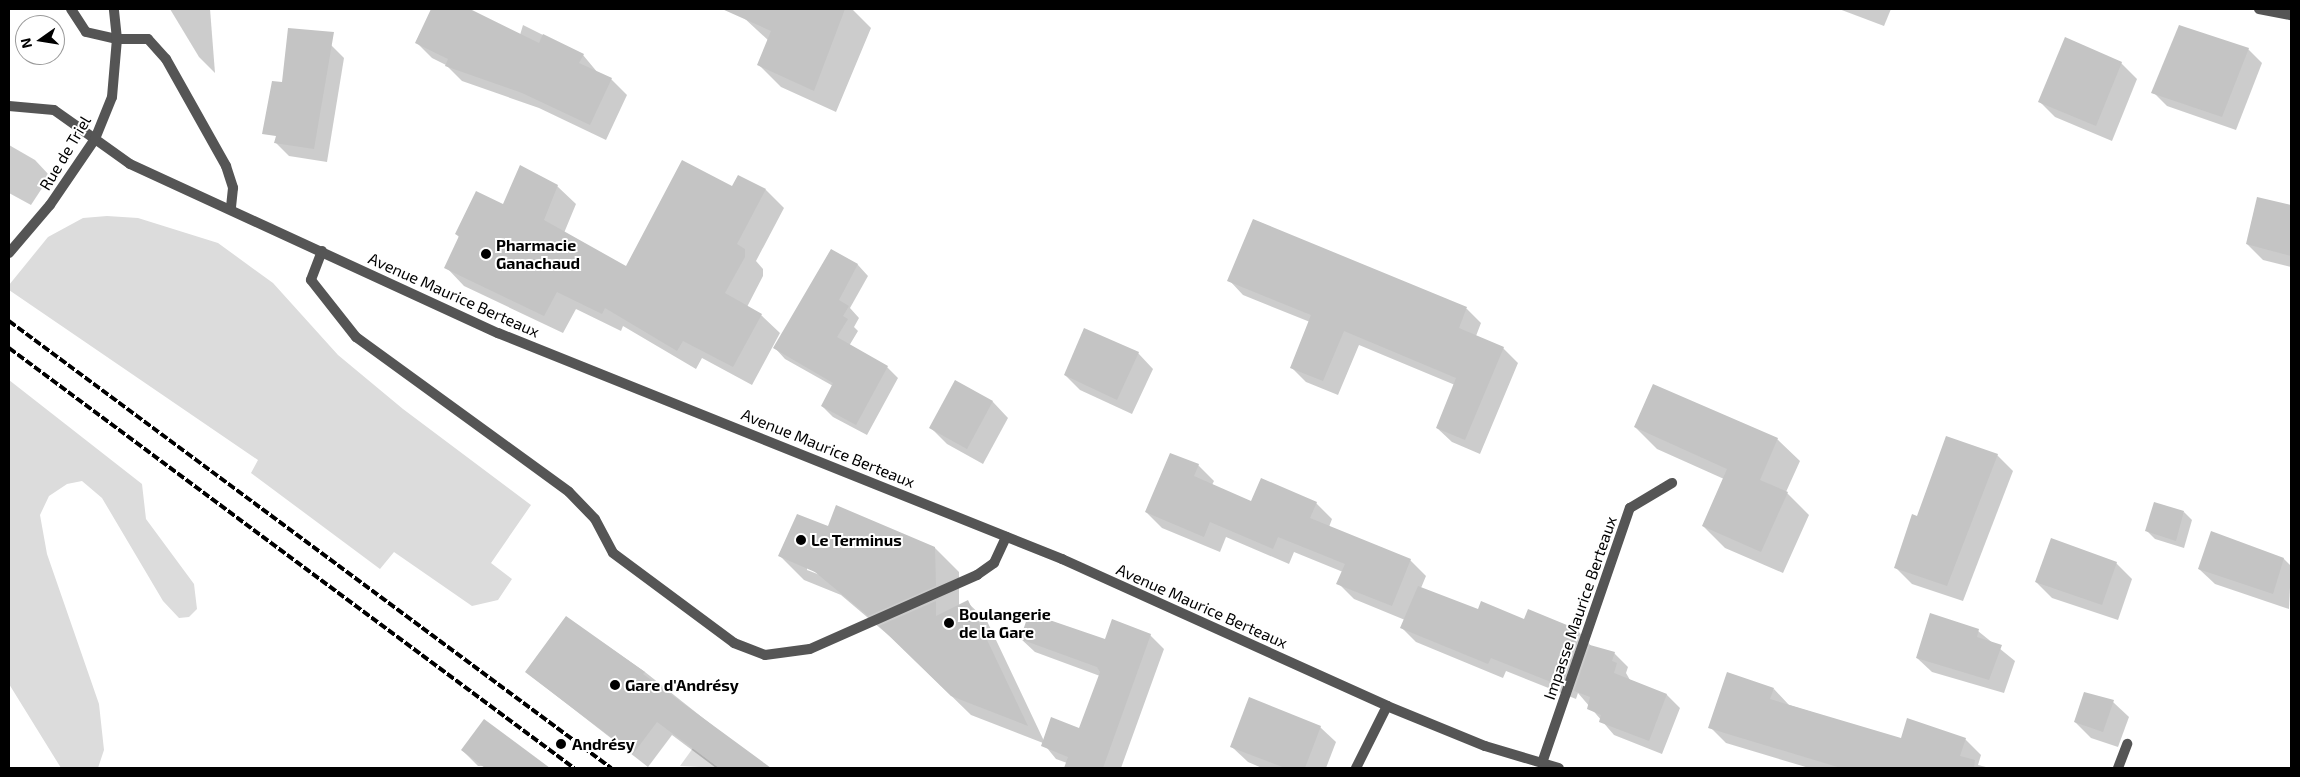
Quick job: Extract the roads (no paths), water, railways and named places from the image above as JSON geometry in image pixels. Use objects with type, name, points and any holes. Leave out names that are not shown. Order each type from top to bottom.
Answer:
[{"type":"street","points":[[71,9],[86,32],[117,39],[148,39],[166,60],[226,166],[233,188],[231,208]]},
{"type":"street","name":"Rue de Triel","points":[[11,250],[50,205],[95,139],[112,97],[117,39],[114,9]]},
{"type":"street","points":[[2259,9],[2291,15]]},
{"type":"street","name":"Avenue Maurice Berteaux","points":[[9,106],[54,110],[130,164],[231,208],[498,333],[1062,559],[1387,706],[1485,746],[1559,768]]},
{"type":"street","points":[[322,251],[311,280],[356,337],[569,492],[595,519],[613,553],[734,643],[765,655],[810,649],[977,575],[994,563],[1006,537]]},
{"type":"street","name":"Impasse Maurice Berteaux","points":[[1542,763],[1630,508],[1672,483]]},
{"type":"street","points":[[1356,768],[1387,706]]},
{"type":"street","points":[[2118,768],[2126,744]]},
{"type":"railway","points":[[9,321],[611,768]]},
{"type":"railway","points":[[9,348],[574,768]]},
{"type":"place","name":"Pharmacie Ganachaud","points":[[486,254]]},
{"type":"place","name":"Le Terminus","points":[[801,540]]},
{"type":"place","name":"Boulangerie de la Gare","points":[[949,623]]},
{"type":"place","name":"Gare d'Andrésy","points":[[615,685]]},
{"type":"place","name":"Andrésy","points":[[561,744]]}]
